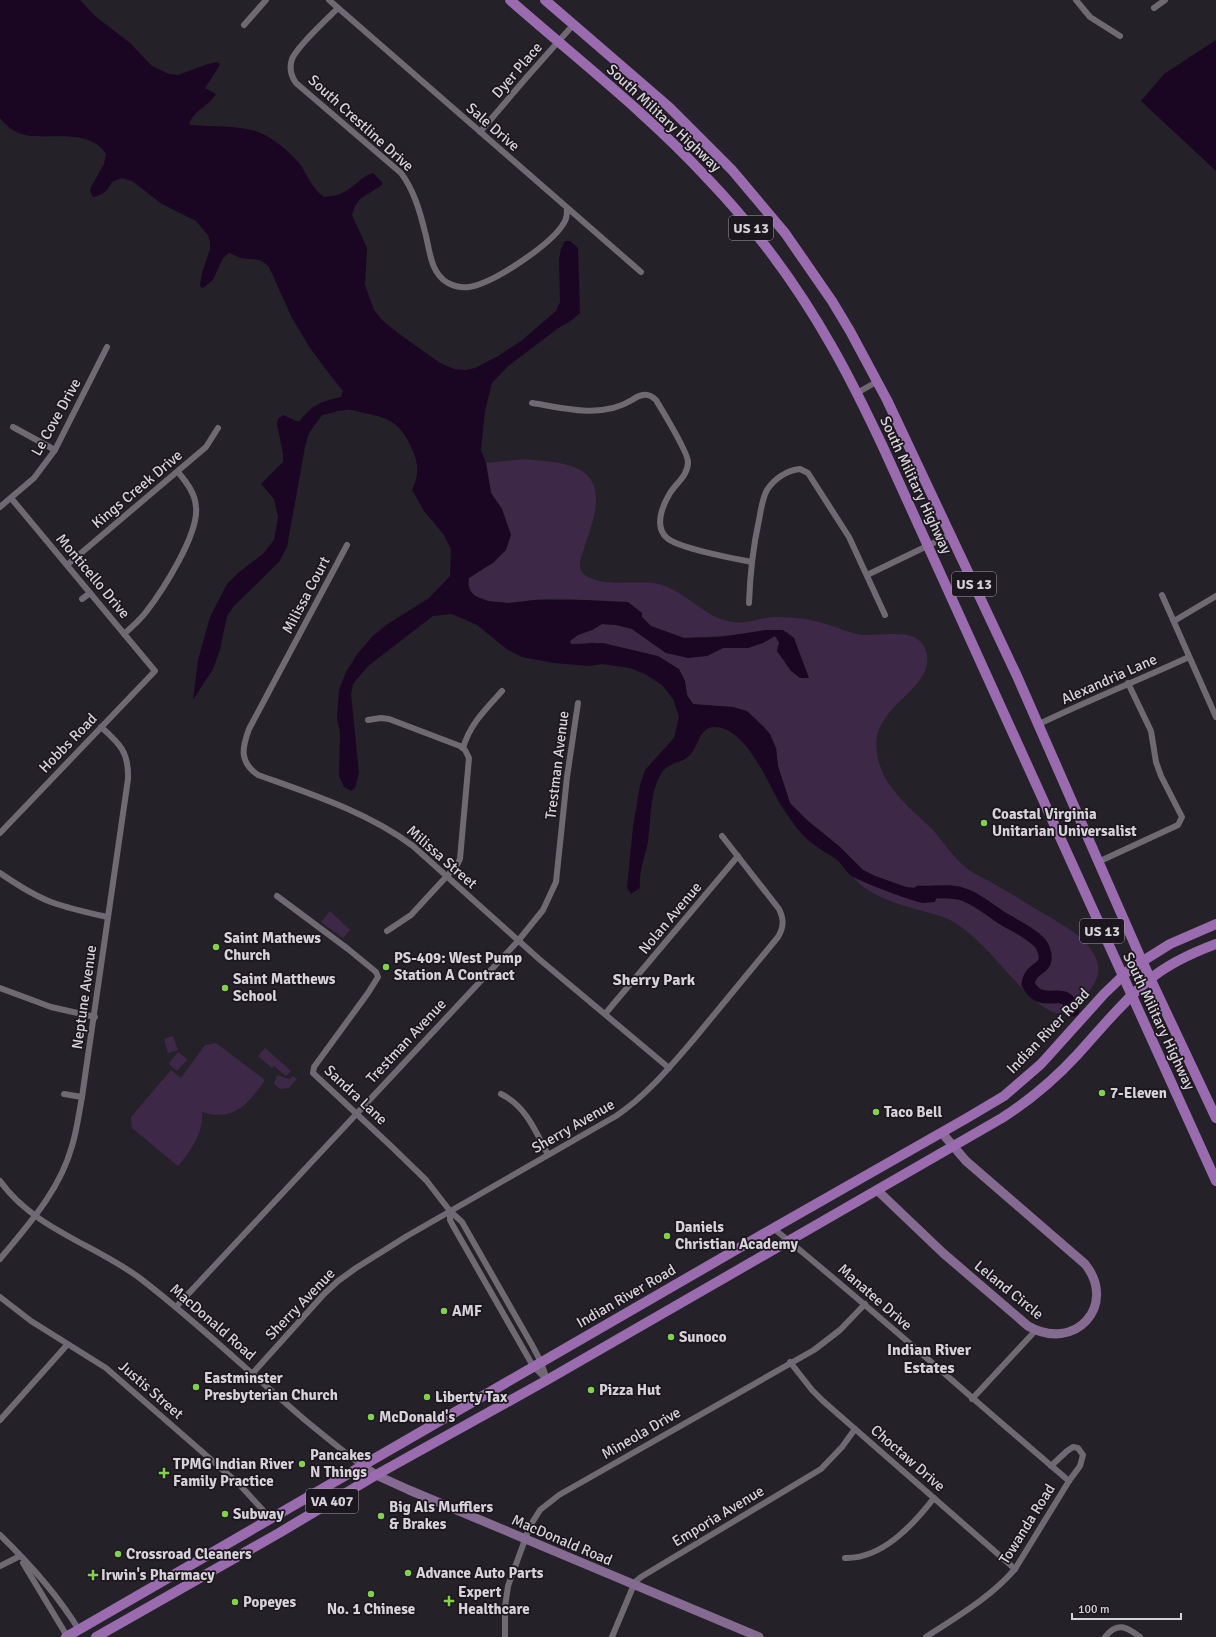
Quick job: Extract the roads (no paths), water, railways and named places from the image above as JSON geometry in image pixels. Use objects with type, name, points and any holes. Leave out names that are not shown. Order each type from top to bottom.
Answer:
[{"type":"main road","name":"South Military Highway","points":[[510,0],[673,143],[709,179],[757,236],[796,289],[828,339],[857,393],[909,503],[1216,1181]]},
{"type":"main road","name":"South Military Highway","points":[[545,0],[690,128],[732,170],[764,207],[792,243],[832,301],[878,381],[950,534],[1039,724],[1150,979],[1216,1118]]},
{"type":"main road","name":"Indian River Road","points":[[67,1637],[81,1633],[361,1465],[773,1228],[942,1133],[1004,1096],[1041,1064],[1122,976],[1142,961],[1186,936],[1216,924]]},
{"type":"main road","points":[[376,1475],[546,1380],[1002,1118],[1040,1092],[1077,1055],[1131,995],[1150,979],[1182,958],[1216,944]]},
{"type":"main road","name":"VA 407","points":[[96,1637],[273,1536],[376,1475]]},
{"type":"street","points":[[244,25],[266,0]]},
{"type":"street","name":"Sale Drive","points":[[329,0],[641,272]]},
{"type":"street","points":[[1076,0],[1090,17],[1120,36]]},
{"type":"street","points":[[1154,8],[1165,0]]},
{"type":"street","name":"South Crestline Drive","points":[[338,8],[295,54],[291,65],[292,78],[401,173],[407,181],[418,206],[433,265],[442,279],[455,286],[469,287],[495,277],[515,266],[530,255],[559,229],[565,220],[567,209]]},
{"type":"street","name":"Dyer Place","points":[[480,132],[573,25]]},
{"type":"street","name":"Le Cove Drive","points":[[0,507],[34,478],[55,450],[107,347]]},
{"type":"street","points":[[857,393],[878,381]]},
{"type":"street","points":[[532,403],[598,411],[616,408],[639,395],[648,394],[653,396],[684,450],[688,462],[686,473],[669,494],[663,508],[660,526],[666,537],[671,541],[722,556],[752,562]]},
{"type":"street","points":[[13,427],[55,450]]},
{"type":"street","name":"Kings Creek Drive","points":[[67,565],[206,448],[218,428]]},
{"type":"street","points":[[749,603],[752,562],[763,499],[778,478],[786,473],[800,469],[808,473],[849,537],[885,615]]},
{"type":"street","points":[[124,634],[141,618],[154,600],[178,560],[194,529],[196,513],[194,496],[178,472]]},
{"type":"street","name":"Monticello Drive","points":[[11,498],[155,670]]},
{"type":"street","points":[[866,575],[950,534]]},
{"type":"street","name":"Milissa Court","points":[[287,657],[347,545]]},
{"type":"street","points":[[82,600],[90,593]]},
{"type":"street","points":[[1162,596],[1189,657],[1213,703],[1216,717]]},
{"type":"street","points":[[1174,621],[1216,596]]},
{"type":"street","name":"Milissa Street","points":[[287,657],[245,739],[244,754],[248,766],[258,775],[312,795],[382,826],[412,846],[518,941],[668,1068]]},
{"type":"street","name":"Alexandria Lane","points":[[1039,724],[1189,657]]},
{"type":"street","name":"Hobbs Road","points":[[0,833],[155,670]]},
{"type":"street","points":[[1098,862],[1178,825],[1182,817],[1160,776],[1151,731],[1128,683]]},
{"type":"street","points":[[463,748],[466,739],[480,714],[502,691]]},
{"type":"street","name":"Trestman Avenue","points":[[176,1307],[518,941],[543,910],[556,882],[567,777],[578,703]]},
{"type":"street","points":[[368,720],[381,718],[389,719],[463,748],[469,758],[460,859],[457,865],[411,915],[387,931]]},
{"type":"street","name":"Neptune Avenue","points":[[0,1259],[36,1216],[50,1194],[65,1165],[72,1146],[82,1097],[95,1017],[129,766],[124,750],[102,727]]},
{"type":"street","name":"Sherry Avenue","points":[[252,1374],[338,1281],[375,1255],[628,1108],[642,1097],[668,1068],[763,955],[781,931],[783,921],[779,909],[722,836]]},
{"type":"street","name":"Nolan Avenue","points":[[605,1014],[738,856]]},
{"type":"street","points":[[0,873],[41,898],[81,911],[108,916]]},
{"type":"street","name":"Sandra Lane","points":[[277,896],[348,948],[376,972],[377,980],[313,1072],[426,1180],[450,1211],[462,1222],[546,1380]]},
{"type":"street","points":[[0,988],[51,1007],[95,1017]]},
{"type":"street","points":[[64,1094],[82,1097]]},
{"type":"street","points":[[502,1094],[516,1103],[524,1111],[548,1155]]},
{"type":"street","name":"Leland Circle","points":[[877,1190],[943,1253],[980,1283],[1028,1326],[1050,1334],[1067,1333],[1079,1328],[1090,1315],[1096,1298],[1095,1283],[1085,1264],[966,1161],[942,1133]]},
{"type":"street","name":"MacDonald Road","points":[[0,1181],[13,1197],[36,1216],[76,1241],[122,1266],[176,1307],[306,1421],[361,1465],[376,1475],[633,1586],[759,1637]]},
{"type":"street","name":"Sandra Lane","points":[[450,1211],[450,1220],[452,1224],[537,1364]]},
{"type":"street","name":"Manatee Drive","points":[[773,1228],[865,1304],[972,1399],[1069,1481]]},
{"type":"street","name":"Justis Street","points":[[0,1297],[31,1321],[67,1345],[106,1368],[239,1484],[271,1519]]},
{"type":"street","name":"Mineola Drive","points":[[505,1637],[505,1607],[508,1586],[530,1526],[540,1510],[559,1495],[829,1340],[853,1318],[865,1304]]},
{"type":"street","points":[[972,1399],[1036,1330]]},
{"type":"street","points":[[0,1420],[67,1345]]},
{"type":"street","name":"Choctaw Drive","points":[[790,1362],[817,1396],[1015,1569]]},
{"type":"street","name":"Emporia Avenue","points":[[612,1637],[633,1586],[638,1579],[821,1468],[842,1447],[854,1429]]},
{"type":"street","name":"Towanda Road","points":[[926,1637],[988,1595],[1006,1580],[1015,1569],[1082,1462],[1083,1455],[1078,1448],[1070,1448],[1050,1466]]},
{"type":"street","points":[[845,1558],[862,1557],[882,1547],[912,1524],[934,1498]]},
{"type":"street","points":[[0,1535],[50,1587],[65,1607],[81,1633]]},
{"type":"street","points":[[0,1566],[20,1556]]},
{"type":"street","points":[[20,1556],[67,1637]]},
{"type":"street","points":[[1105,1637],[1112,1630],[1123,1627],[1129,1628],[1140,1637]]},
{"type":"waterway","points":[[919,892],[948,892],[965,895],[979,902],[1034,937],[1043,947],[1045,960],[1042,966],[1034,972],[1028,984],[1034,992],[1040,996],[1065,998],[1073,1010]]},
{"type":"place","name":"Coastal Virginia Unitarian Universalist","points":[[984,823]]},
{"type":"place","name":"Saint Mathews Church","points":[[216,947]]},
{"type":"place","name":"PS-409: West Pump Station A Contract","points":[[386,967]]},
{"type":"place","name":"Saint Matthews School","points":[[225,988]]},
{"type":"place","name":"7-Eleven","points":[[1102,1093]]},
{"type":"place","name":"Taco Bell","points":[[876,1112]]},
{"type":"place","name":"Daniels Christian Academy","points":[[667,1236]]},
{"type":"place","name":"AMF","points":[[444,1311]]},
{"type":"place","name":"Sunoco","points":[[671,1337]]},
{"type":"place","name":"Eastminster Presbyterian Church","points":[[196,1387]]},
{"type":"place","name":"Pizza Hut","points":[[591,1390]]},
{"type":"place","name":"Liberty Tax","points":[[427,1397]]},
{"type":"place","name":"McDonald's","points":[[371,1417]]},
{"type":"place","name":"Pancakes N Things","points":[[302,1464]]},
{"type":"place","name":"TPMG Indian River Family Practice","points":[[164,1473]]},
{"type":"place","name":"Subway","points":[[225,1514]]},
{"type":"place","name":"Big Als Mufflers & Brakes","points":[[381,1516]]},
{"type":"place","name":"Crossroad Cleaners","points":[[118,1554]]},
{"type":"place","name":"Advance Auto Parts","points":[[408,1573]]},
{"type":"place","name":"Irwin's Pharmacy","points":[[93,1575]]},
{"type":"place","name":"No. 1 Chinese","points":[[371,1594]]},
{"type":"place","name":"Expert Healthcare","points":[[449,1601]]},
{"type":"place","name":"Popeyes","points":[[235,1602]]},
{"type":"district","name":"Sherry Park","points":[[654,980]]},
{"type":"district","name":"Indian River Estates","points":[[929,1359]]}]
